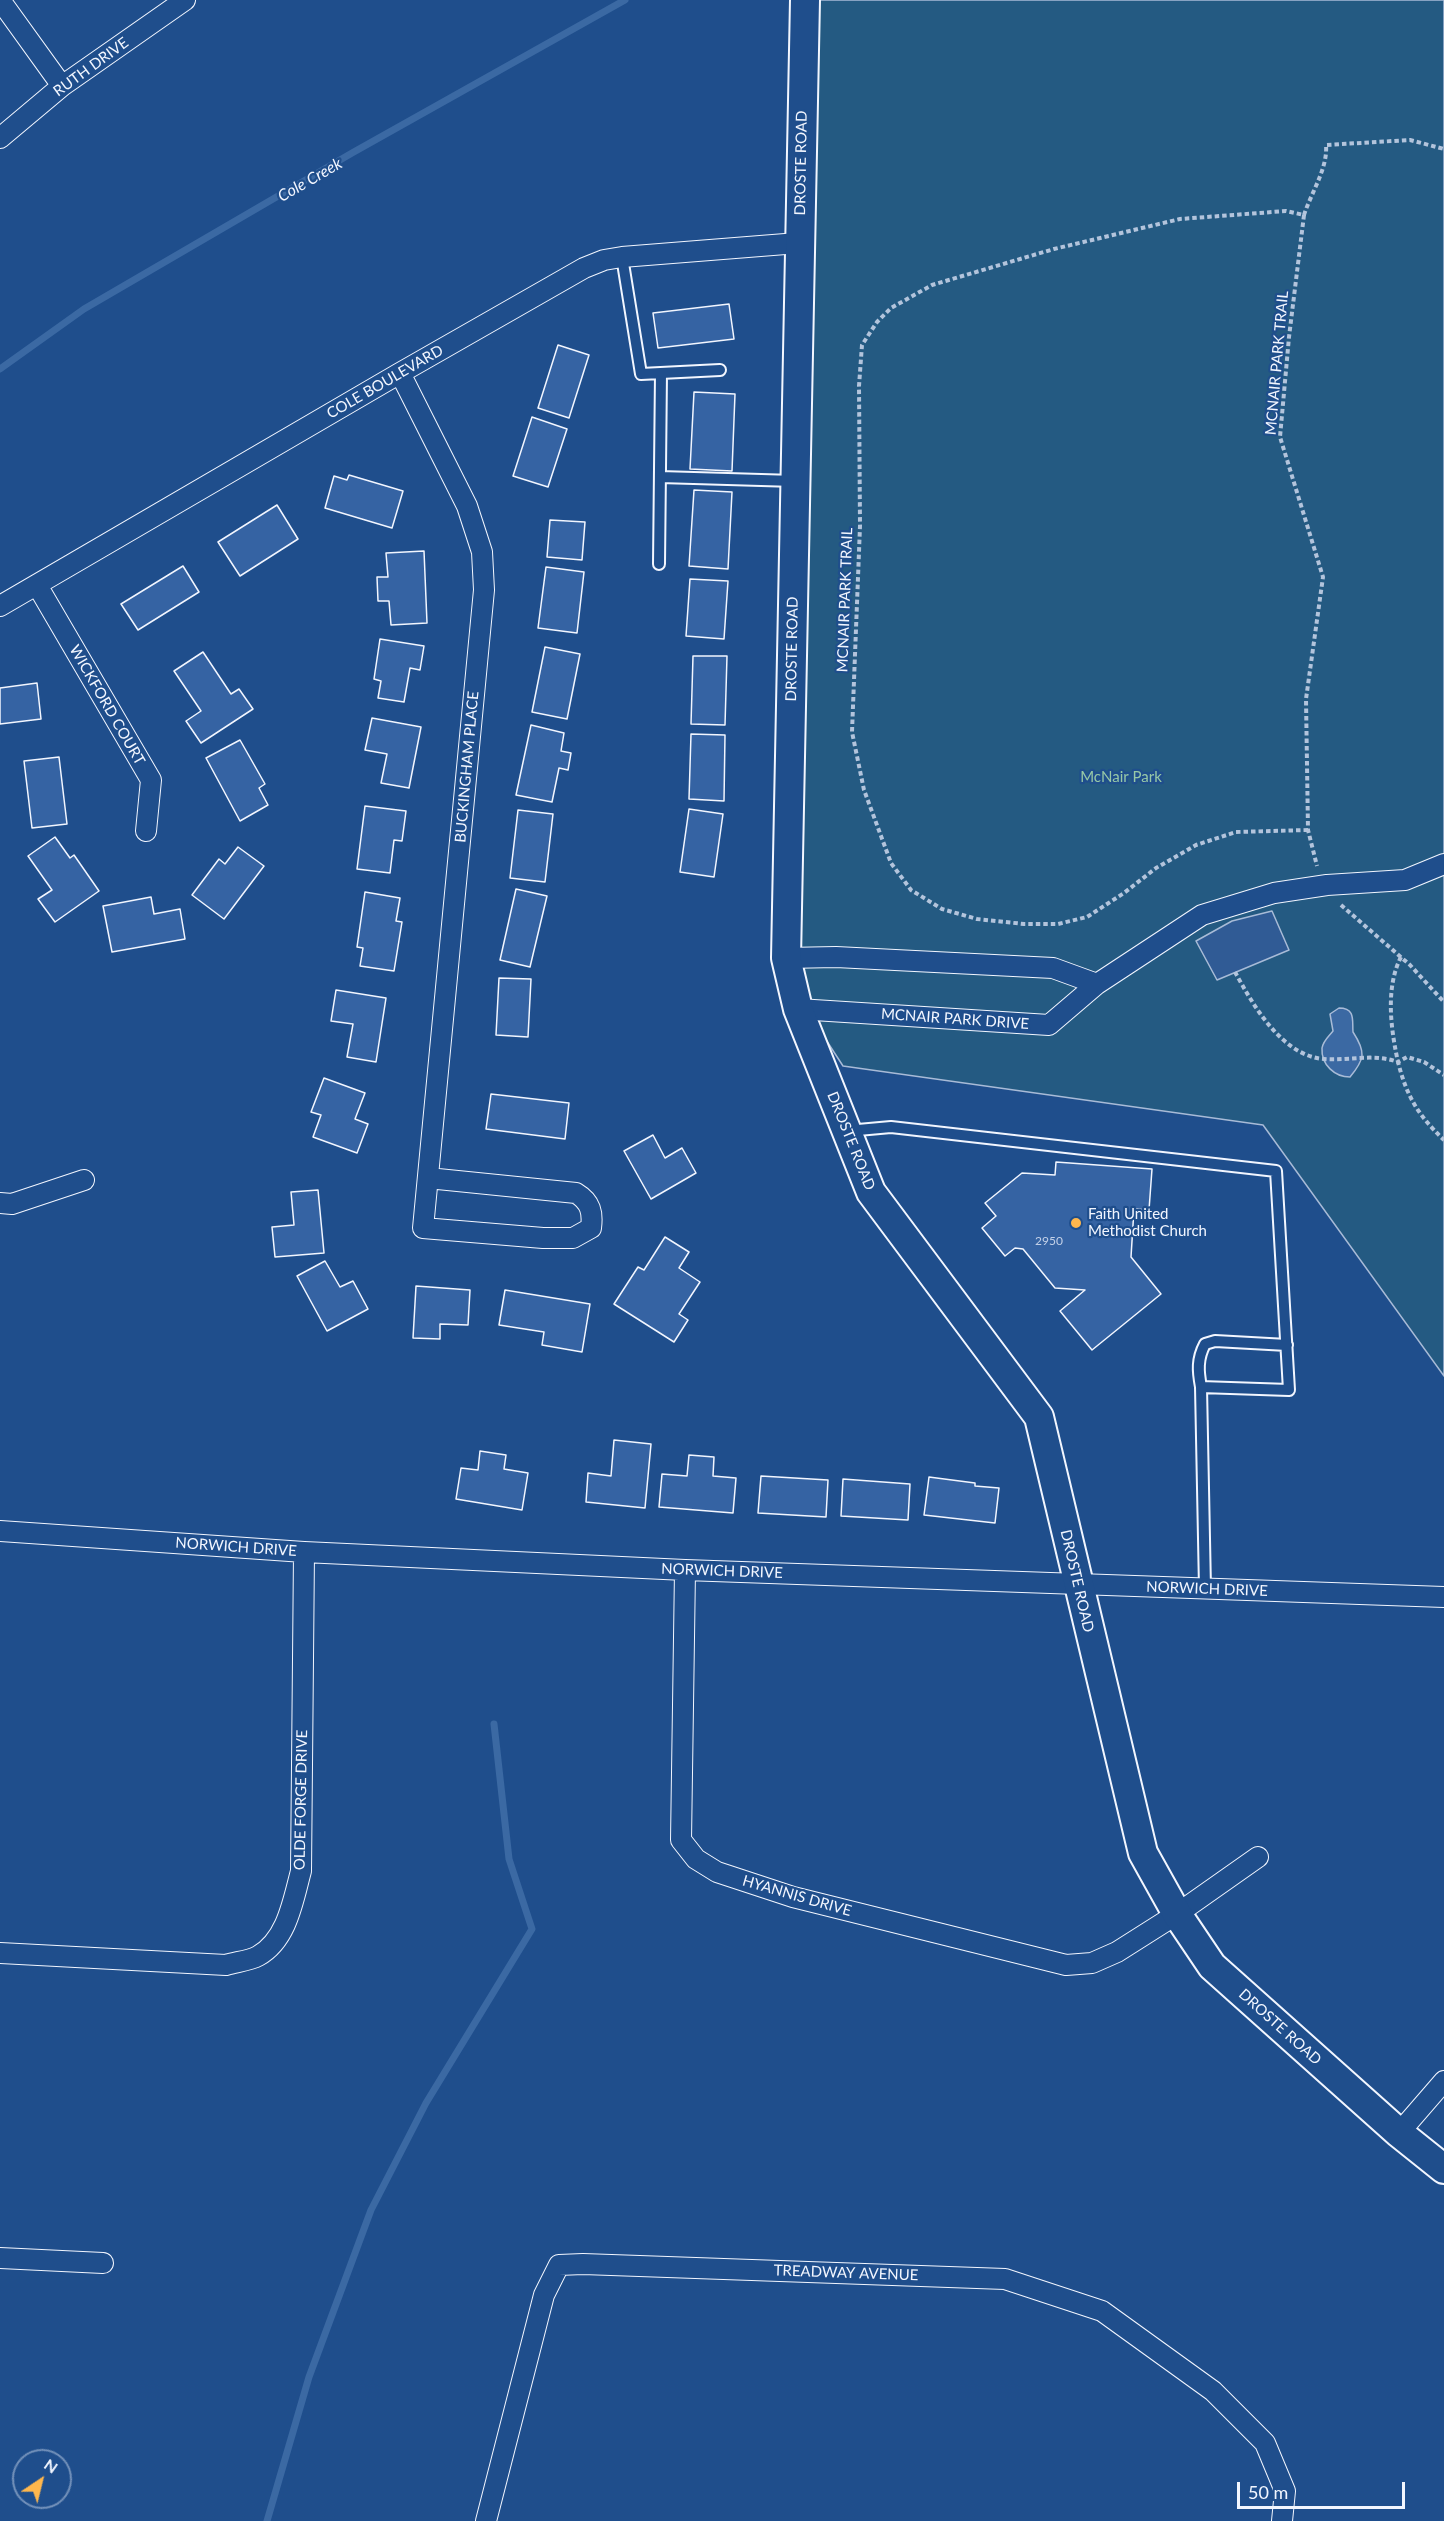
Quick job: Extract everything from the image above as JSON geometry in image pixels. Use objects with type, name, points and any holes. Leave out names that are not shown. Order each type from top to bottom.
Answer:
[{"type":"street","points":[[0,0],[62,86]]},
{"type":"street","name":"RUTH DRIVE","points":[[0,138],[62,86],[185,0]]},
{"type":"street","name":"DROSTE ROAD","points":[[805,0],[798,243],[786,958],[798,1009],[871,1192],[1039,1417],[1143,1853],[1177,1914],[1212,1966],[1399,2133],[1444,2169]]},
{"type":"street","name":"COLE BOULEVARD","points":[[0,606],[584,268],[604,260],[622,257],[798,243]]},
{"type":"street","name":"BUCKINGHAM PLACE","points":[[400,373],[467,506],[482,552],[484,590],[423,1228],[543,1238],[573,1238],[591,1228],[593,1215],[585,1198],[576,1193],[428,1178]]},
{"type":"street","name":"WICKFORD COURT","points":[[37,585],[151,780],[146,831]]},
{"type":"street","name":"MCNAIR PARK DRIVE","points":[[798,1009],[1049,1024],[1097,984],[1202,915],[1274,893],[1327,885],[1405,880],[1444,864]]},
{"type":"street","points":[[786,958],[836,957],[1053,968],[1097,984]]},
{"type":"street","points":[[0,1203],[12,1204],[84,1180]]},
{"type":"street","name":"NORWICH DRIVE","points":[[0,1531],[304,1552],[685,1570],[1444,1597]]},
{"type":"street","name":"OLDE FORGE DRIVE","points":[[0,1953],[226,1965],[257,1957],[280,1936],[293,1904],[301,1871],[304,1552]]},
{"type":"street","name":"HYANNIS DRIVE","points":[[685,1570],[681,1840],[696,1859],[717,1872],[793,1897],[1066,1965],[1092,1963],[1117,1952],[1177,1914],[1258,1857]]},
{"type":"street","points":[[1399,2133],[1444,2081]]},
{"type":"street","points":[[0,2258],[104,2263]]},
{"type":"street","name":"TREADWAY AVENUE","points":[[486,2521],[550,2278],[559,2265],[583,2264],[1005,2279],[1102,2311],[1213,2391],[1265,2442],[1285,2491],[1282,2521]]},
{"type":"lane","points":[[622,257],[641,374],[720,370]]},
{"type":"lane","points":[[659,564],[662,373]]},
{"type":"lane","points":[[660,477],[795,481]]},
{"type":"lane","points":[[847,1131],[891,1127],[1276,1171],[1289,1390],[1202,1387]]},
{"type":"lane","points":[[1205,1589],[1202,1387],[1198,1373],[1198,1356],[1204,1344],[1215,1341],[1287,1345]]},
{"type":"path","name":"MCNAIR PARK TRAIL","points":[[1444,149],[1410,140],[1326,145],[1327,158],[1311,192],[1304,215],[1289,337],[1280,437],[1323,577],[1306,699],[1308,830],[1316,864],[1337,901],[1401,957],[1444,1002]]},
{"type":"path","name":"MCNAIR PARK TRAIL","points":[[1304,215],[1286,211],[1180,219],[1054,249],[932,285],[891,308],[877,322],[862,345],[859,386],[860,526],[852,732],[864,790],[891,863],[910,890],[942,909],[977,919],[1024,924],[1058,924],[1087,917],[1124,893],[1156,868],[1196,845],[1236,832],[1308,830]]},
{"type":"path","points":[[1401,957],[1394,980],[1391,1031],[1398,1062],[1404,1085],[1416,1111],[1444,1140]]},
{"type":"path","points":[[1235,972],[1255,1009],[1293,1049],[1323,1059],[1382,1057],[1398,1062],[1407,1057],[1424,1062],[1444,1075]]},
{"type":"green space","name":"McNair Park","points":[[803,0],[1444,0],[1444,1376],[1263,1125],[843,1066],[793,989]]},
{"type":"shaded area","points":[[1272,911],[1289,950],[1217,980],[1196,941],[1232,921]]},
{"type":"shaded area","points":[[1339,1008],[1351,1013],[1353,1032],[1362,1050],[1359,1065],[1350,1077],[1339,1075],[1330,1069],[1322,1054],[1324,1043],[1333,1031],[1330,1014]]},
{"type":"building","points":[[729,304],[734,339],[658,348],[653,313]]},
{"type":"building","points":[[558,345],[589,355],[569,418],[538,408]]},
{"type":"building","points":[[694,392],[735,394],[732,471],[690,469]]},
{"type":"building","points":[[532,417],[567,429],[548,487],[513,476]]},
{"type":"building","points":[[349,475],[403,491],[392,528],[325,508],[334,476],[347,480]]},
{"type":"building","points":[[694,490],[732,492],[728,569],[689,566]]},
{"type":"building","points":[[277,505],[298,539],[240,576],[218,542]]},
{"type":"building","points":[[550,520],[585,522],[582,560],[547,557]]},
{"type":"building","points":[[424,551],[427,623],[391,625],[389,601],[378,601],[377,577],[388,577],[386,553]]},
{"type":"building","points":[[183,566],[199,592],[138,630],[121,604]]},
{"type":"building","points":[[546,567],[584,572],[577,633],[538,628]]},
{"type":"building","points":[[690,579],[728,581],[724,639],[686,636]]},
{"type":"building","points":[[380,639],[424,646],[420,670],[410,668],[404,702],[378,698],[381,681],[374,679]]},
{"type":"building","points":[[545,647],[580,654],[567,719],[532,712]]},
{"type":"building","points":[[203,652],[231,694],[239,689],[253,709],[201,743],[186,721],[201,711],[174,671]]},
{"type":"building","points":[[693,656],[727,656],[725,725],[691,724]]},
{"type":"building","points":[[37,683],[41,719],[0,724],[0,688]]},
{"type":"building","points":[[372,718],[421,727],[409,788],[381,783],[387,754],[365,750]]},
{"type":"building","points":[[531,725],[564,733],[561,751],[571,753],[568,770],[559,768],[552,802],[516,795]]},
{"type":"building","points":[[691,734],[725,735],[724,801],[689,799]]},
{"type":"building","points":[[240,740],[265,784],[259,788],[268,805],[240,821],[206,758]]},
{"type":"building","points":[[59,757],[67,824],[32,828],[24,761]]},
{"type":"building","points":[[365,806],[406,811],[402,841],[394,840],[390,873],[357,869]]},
{"type":"building","points":[[689,809],[723,814],[714,877],[680,872]]},
{"type":"building","points":[[518,810],[553,814],[545,882],[510,878]]},
{"type":"building","points":[[55,837],[70,858],[74,855],[99,891],[55,922],[38,899],[52,890],[28,856]]},
{"type":"building","points":[[238,847],[264,866],[224,919],[192,895],[219,859],[225,864]]},
{"type":"building","points":[[516,889],[547,896],[530,967],[500,960]]},
{"type":"building","points":[[365,892],[400,898],[396,921],[402,922],[394,971],[360,966],[363,948],[357,947]]},
{"type":"building","points":[[151,897],[154,914],[180,909],[185,939],[112,952],[103,906]]},
{"type":"building","points":[[499,978],[531,979],[528,1037],[496,1035]]},
{"type":"building","points":[[336,990],[386,998],[376,1062],[347,1057],[353,1024],[331,1021]]},
{"type":"building","points":[[324,1078],[365,1093],[355,1119],[368,1124],[357,1153],[313,1137],[321,1115],[311,1112]]},
{"type":"building","points":[[491,1094],[569,1103],[565,1139],[486,1129]]},
{"type":"building","points":[[653,1135],[665,1158],[682,1148],[696,1173],[651,1199],[624,1151]]},
{"type":"building","points":[[1056,1162],[1152,1169],[1149,1210],[1134,1209],[1131,1257],[1161,1294],[1092,1350],[1060,1311],[1085,1290],[1055,1288],[1023,1249],[1015,1248],[1005,1256],[982,1228],[996,1216],[985,1203],[1022,1173],[1055,1175]]},
{"type":"building","points":[[318,1190],[324,1253],[275,1257],[272,1227],[294,1225],[291,1192]]},
{"type":"building","points":[[665,1237],[689,1252],[679,1268],[700,1282],[679,1314],[688,1320],[674,1342],[614,1304],[638,1267],[644,1270]]},
{"type":"building","points":[[325,1261],[340,1287],[353,1281],[368,1309],[327,1331],[297,1276]]},
{"type":"building","points":[[416,1286],[470,1290],[468,1325],[440,1324],[440,1339],[413,1338]]},
{"type":"building","points":[[505,1290],[590,1304],[582,1352],[542,1345],[544,1332],[499,1325]]},
{"type":"building","points":[[614,1440],[651,1444],[645,1508],[586,1502],[588,1473],[611,1476]]},
{"type":"building","points":[[480,1451],[506,1455],[504,1469],[528,1473],[522,1510],[456,1499],[461,1468],[478,1470]]},
{"type":"building","points":[[689,1455],[714,1457],[713,1476],[736,1478],[733,1513],[659,1507],[662,1474],[687,1476]]},
{"type":"building","points":[[761,1476],[828,1480],[826,1517],[758,1513]]},
{"type":"building","points":[[929,1477],[999,1488],[995,1523],[924,1515]]},
{"type":"building","points":[[843,1479],[910,1484],[908,1520],[841,1516]]},
{"type":"waterway","name":"Cole Creek","points":[[0,369],[84,309],[352,153],[625,0]]},
{"type":"waterway","points":[[267,2521],[309,2377],[371,2210],[426,2103],[532,1929],[509,1859],[494,1724]]},
{"type":"place","name":"Faith United Methodist Church","points":[[1076,1223]]}]
